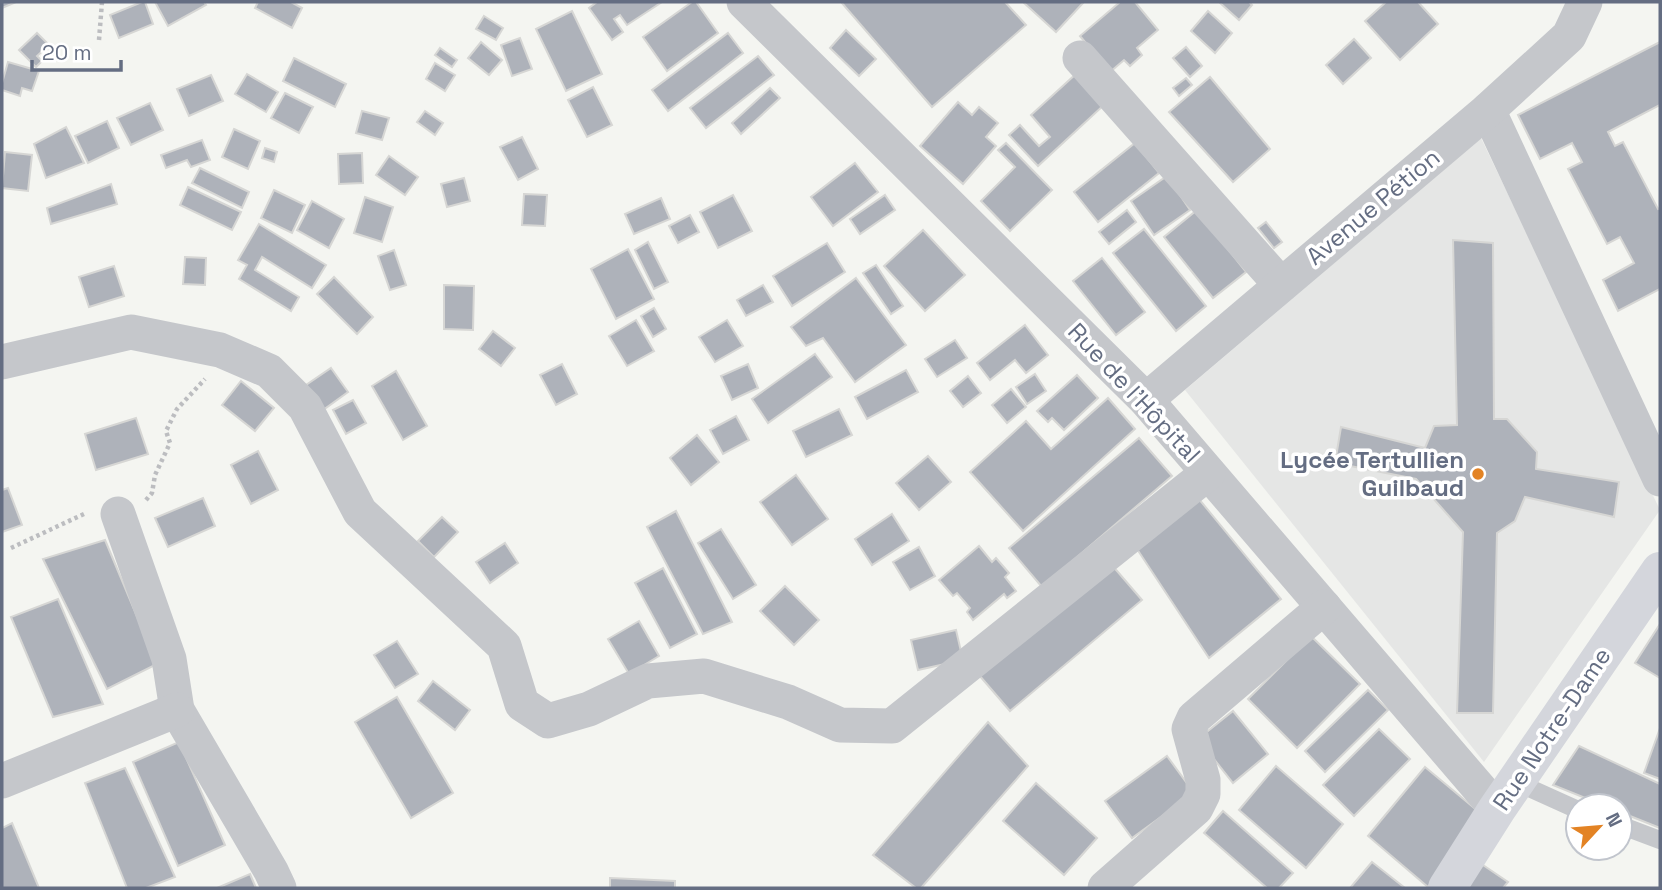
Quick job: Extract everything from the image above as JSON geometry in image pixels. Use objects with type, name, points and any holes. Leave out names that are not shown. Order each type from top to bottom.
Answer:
[{"type":"street","name":"Rue de l'Hôpital","points":[[744,2],[1146,400],[1324,607],[1507,796]]},
{"type":"street","name":"Avenue Pétion","points":[[1146,400],[1488,110],[1569,36],[1585,2]]},
{"type":"street","points":[[1080,58],[1282,285]]},
{"type":"street","points":[[1488,110],[1660,479]]},
{"type":"street","points":[[2,362],[131,332],[219,350],[269,372],[305,407],[360,512],[504,646],[522,704],[548,721],[589,709],[648,681],[704,676],[788,702],[840,725],[892,726],[1208,473]]},
{"type":"street","points":[[118,514],[169,659],[177,710],[279,888]]},
{"type":"street","name":"Rue Notre-Dame","points":[[1447,888],[1660,571]]},
{"type":"street","points":[[1105,888],[1196,808],[1203,794],[1203,780],[1189,729],[1194,718],[1324,607]]},
{"type":"street","points":[[2,781],[177,710]]},
{"type":"lane","points":[[1507,796],[1564,807]]},
{"type":"lane","points":[[1634,830],[1660,840]]},
{"type":"path","points":[[99,40],[102,2]]},
{"type":"path","points":[[11,548],[90,511],[118,514],[139,508],[152,493],[155,475],[170,443],[166,431],[177,409],[206,377],[219,350]]},
{"type":"shaded area","points":[[1481,138],[1660,510],[1484,762],[1185,390]]},
{"type":"building","points":[[2,2],[16,2],[2,8]]},
{"type":"building","points":[[145,2],[153,24],[119,38],[110,15]]},
{"type":"building","points":[[155,2],[204,2],[206,5],[168,26]]},
{"type":"building","points":[[258,2],[291,2],[302,8],[292,28],[255,8]]},
{"type":"building","points":[[597,2],[662,2],[627,25],[620,15],[614,19],[623,32],[612,40],[589,8]]},
{"type":"building","points":[[692,2],[696,2],[718,33],[667,71],[643,37]]},
{"type":"building","points":[[841,2],[1005,2],[1026,25],[932,107]]},
{"type":"building","points":[[1023,2],[1082,2],[1083,3],[1056,32]]},
{"type":"building","points":[[1120,2],[1135,2],[1158,30],[1137,48],[1142,55],[1130,66],[1124,60],[1110,72],[1080,36]]},
{"type":"building","points":[[1219,2],[1249,2],[1252,5],[1239,20]]},
{"type":"building","points":[[1386,2],[1418,2],[1438,24],[1400,60],[1365,21]]},
{"type":"building","points":[[572,11],[602,74],[566,91],[536,29]]},
{"type":"building","points":[[1208,11],[1232,33],[1215,53],[1191,31]]},
{"type":"building","points":[[484,16],[503,28],[496,40],[476,29]]},
{"type":"building","points":[[846,30],[876,59],[859,76],[830,48]]},
{"type":"building","points":[[37,33],[49,45],[37,56],[42,61],[36,67],[19,50]]},
{"type":"building","points":[[728,33],[743,53],[668,111],[652,90]]},
{"type":"building","points":[[520,38],[532,69],[512,76],[501,45]]},
{"type":"building","points":[[1354,39],[1371,58],[1343,84],[1326,65]]},
{"type":"building","points":[[481,42],[502,60],[489,75],[468,58]]},
{"type":"building","points":[[1660,42],[1660,105],[1608,132],[1615,146],[1623,142],[1658,209],[1660,208],[1660,289],[1618,311],[1603,280],[1634,263],[1620,237],[1607,244],[1568,169],[1582,162],[1572,143],[1540,159],[1518,115]]},
{"type":"building","points":[[1186,47],[1202,66],[1190,77],[1173,58]]},
{"type":"building","points":[[440,48],[457,60],[452,67],[435,55]]},
{"type":"building","points":[[758,56],[774,75],[706,128],[690,108]]},
{"type":"building","points":[[294,58],[346,84],[335,107],[283,81]]},
{"type":"building","points":[[8,62],[39,71],[32,91],[22,88],[20,96],[2,90]]},
{"type":"building","points":[[435,63],[455,75],[445,91],[426,79]]},
{"type":"building","points":[[1077,73],[1105,104],[1038,166],[1009,135],[1020,125],[1039,146],[1050,137],[1031,115]]},
{"type":"building","points":[[247,74],[278,92],[266,112],[235,94]]},
{"type":"building","points":[[211,75],[223,101],[189,116],[177,89]]},
{"type":"building","points":[[1210,77],[1270,149],[1233,182],[1169,112]]},
{"type":"building","points":[[1186,78],[1192,85],[1179,96],[1173,88]]},
{"type":"building","points":[[593,87],[612,125],[587,137],[568,100]]},
{"type":"building","points":[[770,88],[780,98],[741,134],[732,123]]},
{"type":"building","points":[[285,93],[313,107],[299,133],[271,118]]},
{"type":"building","points":[[958,102],[972,115],[979,107],[998,123],[986,137],[996,146],[963,184],[920,146]]},
{"type":"building","points":[[150,103],[163,130],[131,145],[117,118]]},
{"type":"building","points":[[362,111],[389,118],[382,140],[356,133]]},
{"type":"building","points":[[425,111],[443,123],[435,135],[417,122]]},
{"type":"building","points":[[107,121],[119,148],[88,163],[75,136]]},
{"type":"building","points":[[66,127],[84,163],[46,178],[34,144]]},
{"type":"building","points":[[234,129],[260,141],[248,169],[222,157]]},
{"type":"building","points":[[522,137],[538,169],[518,180],[500,147]]},
{"type":"building","points":[[202,140],[210,160],[191,167],[187,160],[166,168],[161,155]]},
{"type":"building","points":[[1006,143],[1052,190],[1010,231],[981,201],[1015,167],[998,150]]},
{"type":"building","points":[[1135,143],[1159,173],[1098,222],[1074,192]]},
{"type":"building","points":[[265,148],[277,152],[274,162],[262,158]]},
{"type":"building","points":[[5,152],[32,155],[28,191],[2,188]]},
{"type":"building","points":[[362,153],[363,183],[339,184],[338,154]]},
{"type":"building","points":[[389,156],[418,177],[405,195],[376,175]]},
{"type":"building","points":[[855,163],[878,192],[833,226],[811,197]]},
{"type":"building","points":[[200,168],[249,192],[242,208],[192,183]]},
{"type":"building","points":[[1167,176],[1190,210],[1154,235],[1131,201]]},
{"type":"building","points":[[464,178],[470,201],[447,207],[441,184]]},
{"type":"building","points":[[111,184],[117,204],[51,224],[47,208]]},
{"type":"building","points":[[188,187],[241,212],[232,230],[180,205]]},
{"type":"building","points":[[274,190],[305,205],[292,233],[261,218]]},
{"type":"building","points":[[524,194],[547,195],[545,226],[522,225]]},
{"type":"building","points":[[733,195],[752,231],[718,248],[700,212]]},
{"type":"building","points":[[885,195],[895,210],[860,234],[850,219]]},
{"type":"building","points":[[365,197],[393,207],[382,242],[354,233]]},
{"type":"building","points":[[661,198],[670,219],[634,234],[625,214]]},
{"type":"building","points":[[312,201],[344,219],[329,248],[297,230]]},
{"type":"building","points":[[1127,210],[1136,222],[1109,244],[1099,232]]},
{"type":"building","points":[[1197,210],[1246,272],[1213,298],[1164,237]]},
{"type":"building","points":[[690,215],[699,232],[678,243],[669,226]]},
{"type":"building","points":[[1266,222],[1282,242],[1274,248],[1258,228]]},
{"type":"building","points":[[259,224],[326,265],[312,288],[262,257],[255,270],[299,297],[291,311],[239,279],[247,265],[238,260]]},
{"type":"building","points":[[1144,229],[1206,306],[1176,331],[1113,253]]},
{"type":"building","points":[[923,230],[965,275],[925,311],[884,266]]},
{"type":"building","name":"Lycée Tertullien Guilbaud","points":[[1453,240],[1493,243],[1494,419],[1507,419],[1537,452],[1536,469],[1619,482],[1614,517],[1525,497],[1515,521],[1497,533],[1493,713],[1457,713],[1463,532],[1416,479],[1335,463],[1341,427],[1425,448],[1434,426],[1457,425]]},
{"type":"building","points":[[648,242],[668,282],[654,289],[635,250]]},
{"type":"building","points":[[827,243],[845,272],[792,306],[773,276]]},
{"type":"building","points":[[628,249],[654,299],[616,319],[591,269]]},
{"type":"building","points":[[394,250],[406,285],[390,290],[378,256]]},
{"type":"building","points":[[185,257],[206,258],[205,285],[183,284]]},
{"type":"building","points":[[1102,258],[1145,312],[1116,335],[1073,281]]},
{"type":"building","points":[[876,265],[903,306],[891,314],[863,273]]},
{"type":"building","points":[[114,266],[124,296],[89,307],[79,277]]},
{"type":"building","points":[[334,277],[373,317],[357,334],[317,294]]},
{"type":"building","points":[[856,278],[906,345],[855,382],[823,338],[806,346],[791,327]]},
{"type":"building","points":[[444,285],[474,286],[473,330],[444,329]]},
{"type":"building","points":[[763,285],[773,302],[746,316],[737,300]]},
{"type":"building","points":[[654,308],[666,329],[653,337],[641,316]]},
{"type":"building","points":[[636,320],[654,351],[627,366],[609,336]]},
{"type":"building","points":[[727,320],[743,346],[715,362],[699,337]]},
{"type":"building","points":[[1025,325],[1048,355],[1026,373],[1015,360],[990,380],[977,363]]},
{"type":"building","points":[[493,331],[515,348],[501,366],[479,349]]},
{"type":"building","points":[[955,340],[967,358],[937,377],[925,359]]},
{"type":"building","points":[[815,354],[832,377],[768,423],[752,399]]},
{"type":"building","points":[[562,364],[577,394],[556,405],[540,375]]},
{"type":"building","points":[[748,364],[758,388],[732,400],[721,376]]},
{"type":"building","points":[[331,368],[348,392],[323,410],[306,385]]},
{"type":"building","points":[[906,370],[918,392],[867,419],[855,397]]},
{"type":"building","points":[[396,371],[427,426],[403,440],[372,386]]},
{"type":"building","points":[[1035,374],[1046,391],[1027,404],[1016,387]]},
{"type":"building","points":[[1077,375],[1098,398],[1064,430],[1052,418],[1048,422],[1037,411]]},
{"type":"building","points":[[968,376],[981,393],[963,407],[950,391]]},
{"type":"building","points":[[241,381],[274,408],[255,431],[222,405]]},
{"type":"building","points":[[1011,389],[1026,407],[1007,423],[992,405]]},
{"type":"building","points":[[1108,398],[1135,429],[1023,531],[970,472],[1026,421],[1051,449]]},
{"type":"building","points":[[353,400],[366,423],[346,434],[333,410]]},
{"type":"building","points":[[839,409],[852,435],[806,457],[793,431]]},
{"type":"building","points":[[736,416],[749,440],[723,454],[710,430]]},
{"type":"building","points":[[136,418],[148,454],[96,470],[85,434]]},
{"type":"building","points":[[697,435],[719,462],[691,485],[670,458]]},
{"type":"building","points":[[1139,438],[1172,476],[1042,587],[1009,548]]},
{"type":"building","points":[[258,451],[278,490],[251,504],[231,465]]},
{"type":"building","points":[[928,456],[951,482],[919,510],[896,483]]},
{"type":"building","points":[[796,475],[828,519],[792,545],[760,502]]},
{"type":"building","points":[[8,488],[22,525],[2,532],[2,490]]},
{"type":"building","points":[[1194,493],[1281,599],[1209,658],[1135,546]]},
{"type":"building","points":[[203,498],[215,526],[168,547],[155,518]]},
{"type":"building","points":[[676,511],[732,622],[703,634],[647,527]]},
{"type":"building","points":[[892,514],[909,541],[872,565],[855,539]]},
{"type":"building","points":[[442,517],[458,532],[434,557],[418,541]]},
{"type":"building","points":[[721,529],[756,585],[733,599],[698,543]]},
{"type":"building","points":[[105,540],[157,664],[107,689],[43,559]]},
{"type":"building","points":[[505,543],[518,563],[490,583],[476,562]]},
{"type":"building","points":[[979,546],[992,562],[996,558],[1009,573],[1005,577],[1016,591],[1007,598],[1004,594],[973,620],[967,612],[970,608],[957,593],[953,596],[939,580]]},
{"type":"building","points":[[919,547],[935,576],[910,590],[893,562]]},
{"type":"building","points":[[1111,564],[1142,600],[1010,711],[979,675]]},
{"type":"building","points":[[663,568],[697,634],[670,648],[635,583]]},
{"type":"building","points":[[785,586],[819,620],[794,645],[760,611]]},
{"type":"building","points":[[58,599],[103,704],[53,717],[11,617]]},
{"type":"building","points":[[639,621],[659,656],[629,674],[608,639]]},
{"type":"building","points":[[1660,624],[1660,678],[1635,663]]},
{"type":"building","points":[[956,630],[963,660],[918,670],[911,640]]},
{"type":"building","points":[[1311,636],[1360,684],[1297,748],[1248,699]]},
{"type":"building","points":[[397,641],[418,674],[395,688],[374,655]]},
{"type":"building","points":[[433,681],[470,710],[455,730],[418,701]]},
{"type":"building","points":[[1368,690],[1388,710],[1325,772],[1305,751]]},
{"type":"building","points":[[397,697],[453,793],[411,818],[355,722]]},
{"type":"building","points":[[1233,711],[1268,754],[1233,783],[1198,739]]},
{"type":"building","points":[[988,722],[1028,766],[921,888],[916,888],[873,855]]},
{"type":"building","points":[[1660,728],[1660,779],[1644,773]]},
{"type":"building","points":[[1379,729],[1410,759],[1354,816],[1323,785]]},
{"type":"building","points":[[179,742],[225,845],[178,866],[133,762]]},
{"type":"building","points":[[1579,746],[1660,784],[1660,828],[1634,818],[1634,792],[1570,792],[1553,785]]},
{"type":"building","points":[[1167,756],[1194,793],[1132,838],[1105,801]]},
{"type":"building","points":[[1276,766],[1343,824],[1306,868],[1239,810]]},
{"type":"building","points":[[1425,767],[1485,817],[1428,887],[1368,836]]},
{"type":"building","points":[[125,768],[175,877],[146,888],[127,888],[85,783]]},
{"type":"building","points":[[1036,783],[1097,838],[1064,875],[1003,821]]},
{"type":"building","points":[[1223,811],[1293,873],[1279,888],[1267,888],[1204,833]]},
{"type":"building","points":[[12,823],[39,888],[2,888],[2,828]]},
{"type":"building","points":[[1474,859],[1508,882],[1503,888],[1454,888]]},
{"type":"building","points":[[1372,862],[1405,888],[1350,888]]},
{"type":"building","points":[[250,874],[256,888],[217,888]]},
{"type":"building","points":[[610,878],[675,881],[675,888],[610,888]]},
{"type":"place","name":"Lycée Tertullien Guilbaud","points":[[1478,474]]}]
